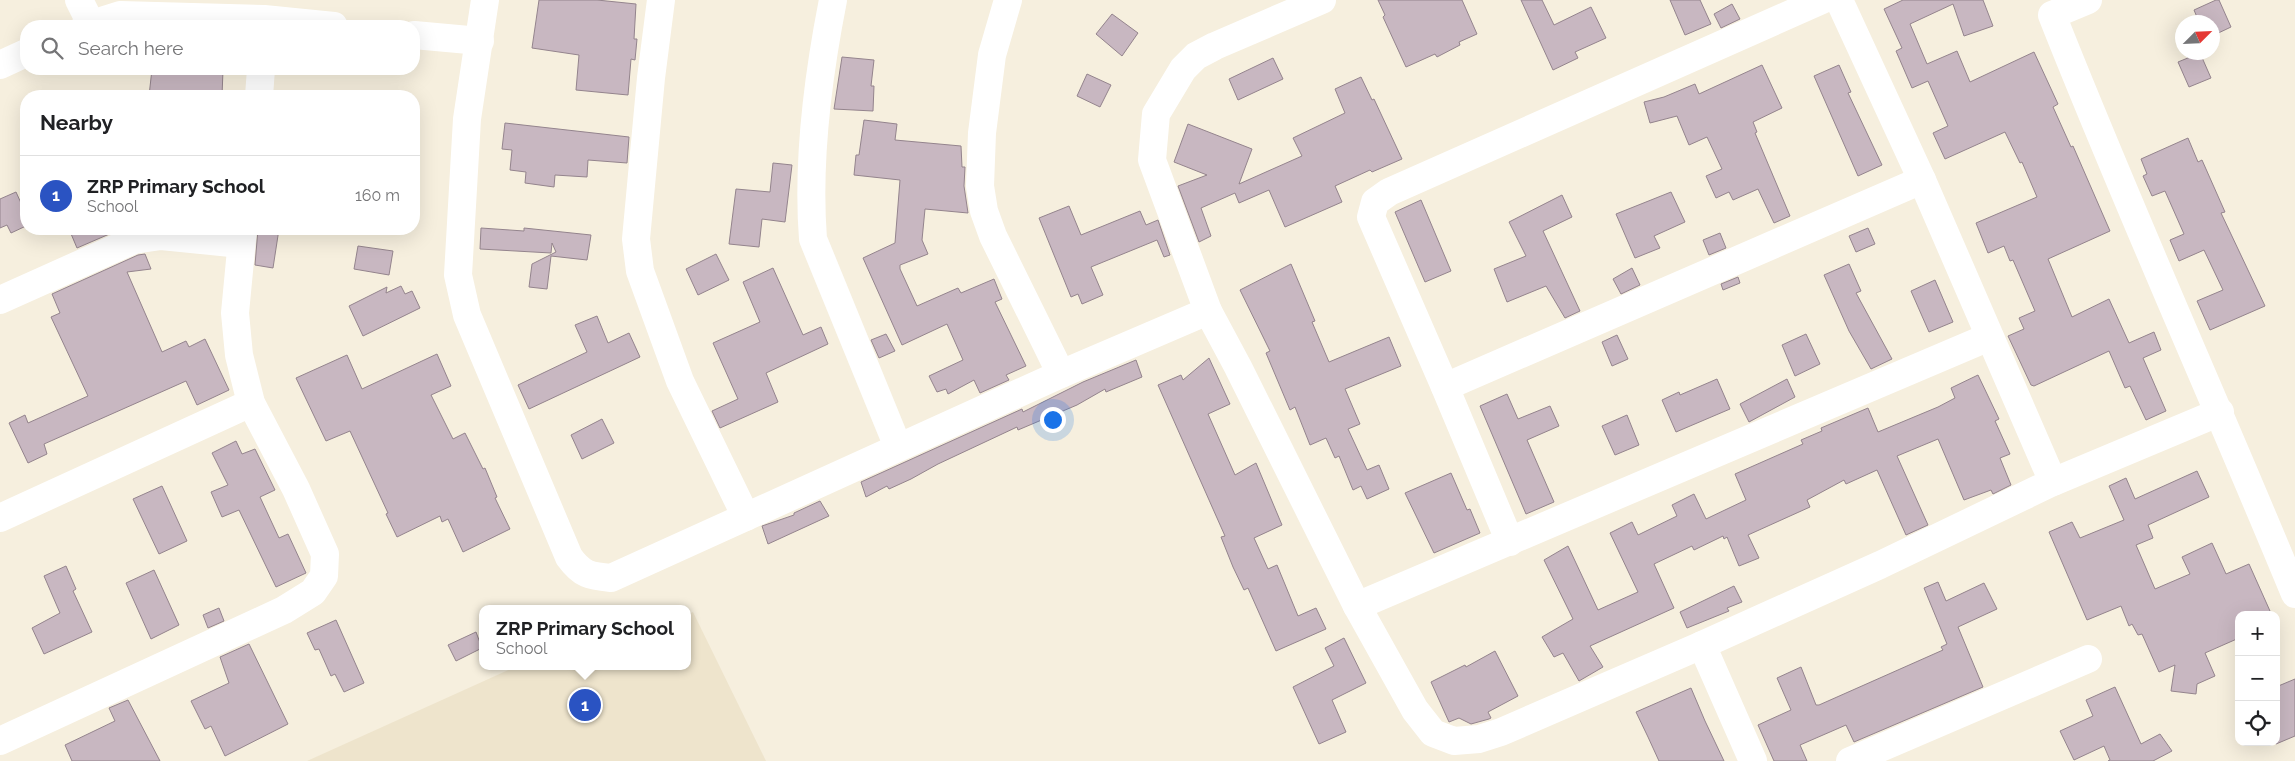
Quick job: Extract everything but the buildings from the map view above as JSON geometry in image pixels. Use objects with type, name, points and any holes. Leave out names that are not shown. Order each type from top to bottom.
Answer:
[{"type":"street","points":[[78,0],[86,20]]},
{"type":"street","points":[[485,0],[467,120],[458,275],[467,315],[570,557],[578,569],[586,573],[593,576],[611,578],[1061,374],[1208,311]]},
{"type":"street","points":[[661,0],[651,78],[636,238],[640,271],[680,381],[746,517]]},
{"type":"street","points":[[834,0],[826,39],[817,117],[811,204],[813,238],[898,447]]},
{"type":"street","points":[[1008,0],[992,55],[982,133],[980,186],[984,212],[993,236],[1061,374]]},
{"type":"street","points":[[1322,0],[1196,56],[1183,69],[1156,114],[1152,160],[1208,311],[1238,367],[1357,606],[1415,710],[1433,733],[1454,741],[1479,740],[1501,732],[1880,565],[2053,482],[2220,412]]},
{"type":"street","points":[[1510,542],[1446,387],[1371,217],[1375,202],[1389,192],[1822,0]]},
{"type":"street","points":[[1839,0],[1922,180],[2053,482]]},
{"type":"street","points":[[2088,0],[2048,8],[2095,123],[2220,412],[2295,594]]},
{"type":"street","points":[[104,20],[120,15],[210,20]]},
{"type":"street","points":[[420,35],[480,41]]},
{"type":"street","points":[[0,65],[20,56]]},
{"type":"street","points":[[259,90],[261,75]]},
{"type":"street","points":[[1446,387],[1922,180]]},
{"type":"street","points":[[0,300],[134,240],[161,236],[242,236],[235,313],[239,355],[251,403],[296,489],[325,554],[324,576],[313,592],[284,610],[0,741]]},
{"type":"street","points":[[1357,606],[1989,337]]},
{"type":"street","points":[[0,518],[251,403]]},
{"type":"street","points":[[1702,645],[1753,761]]},
{"type":"street","points":[[1850,761],[2088,659]]},
{"type":"shaded area","points":[[693,612],[766,761],[307,761],[508,670],[691,670],[691,613]]},
{"type":"place","name":"ZRP Primary School","points":[[585,705]]}]
